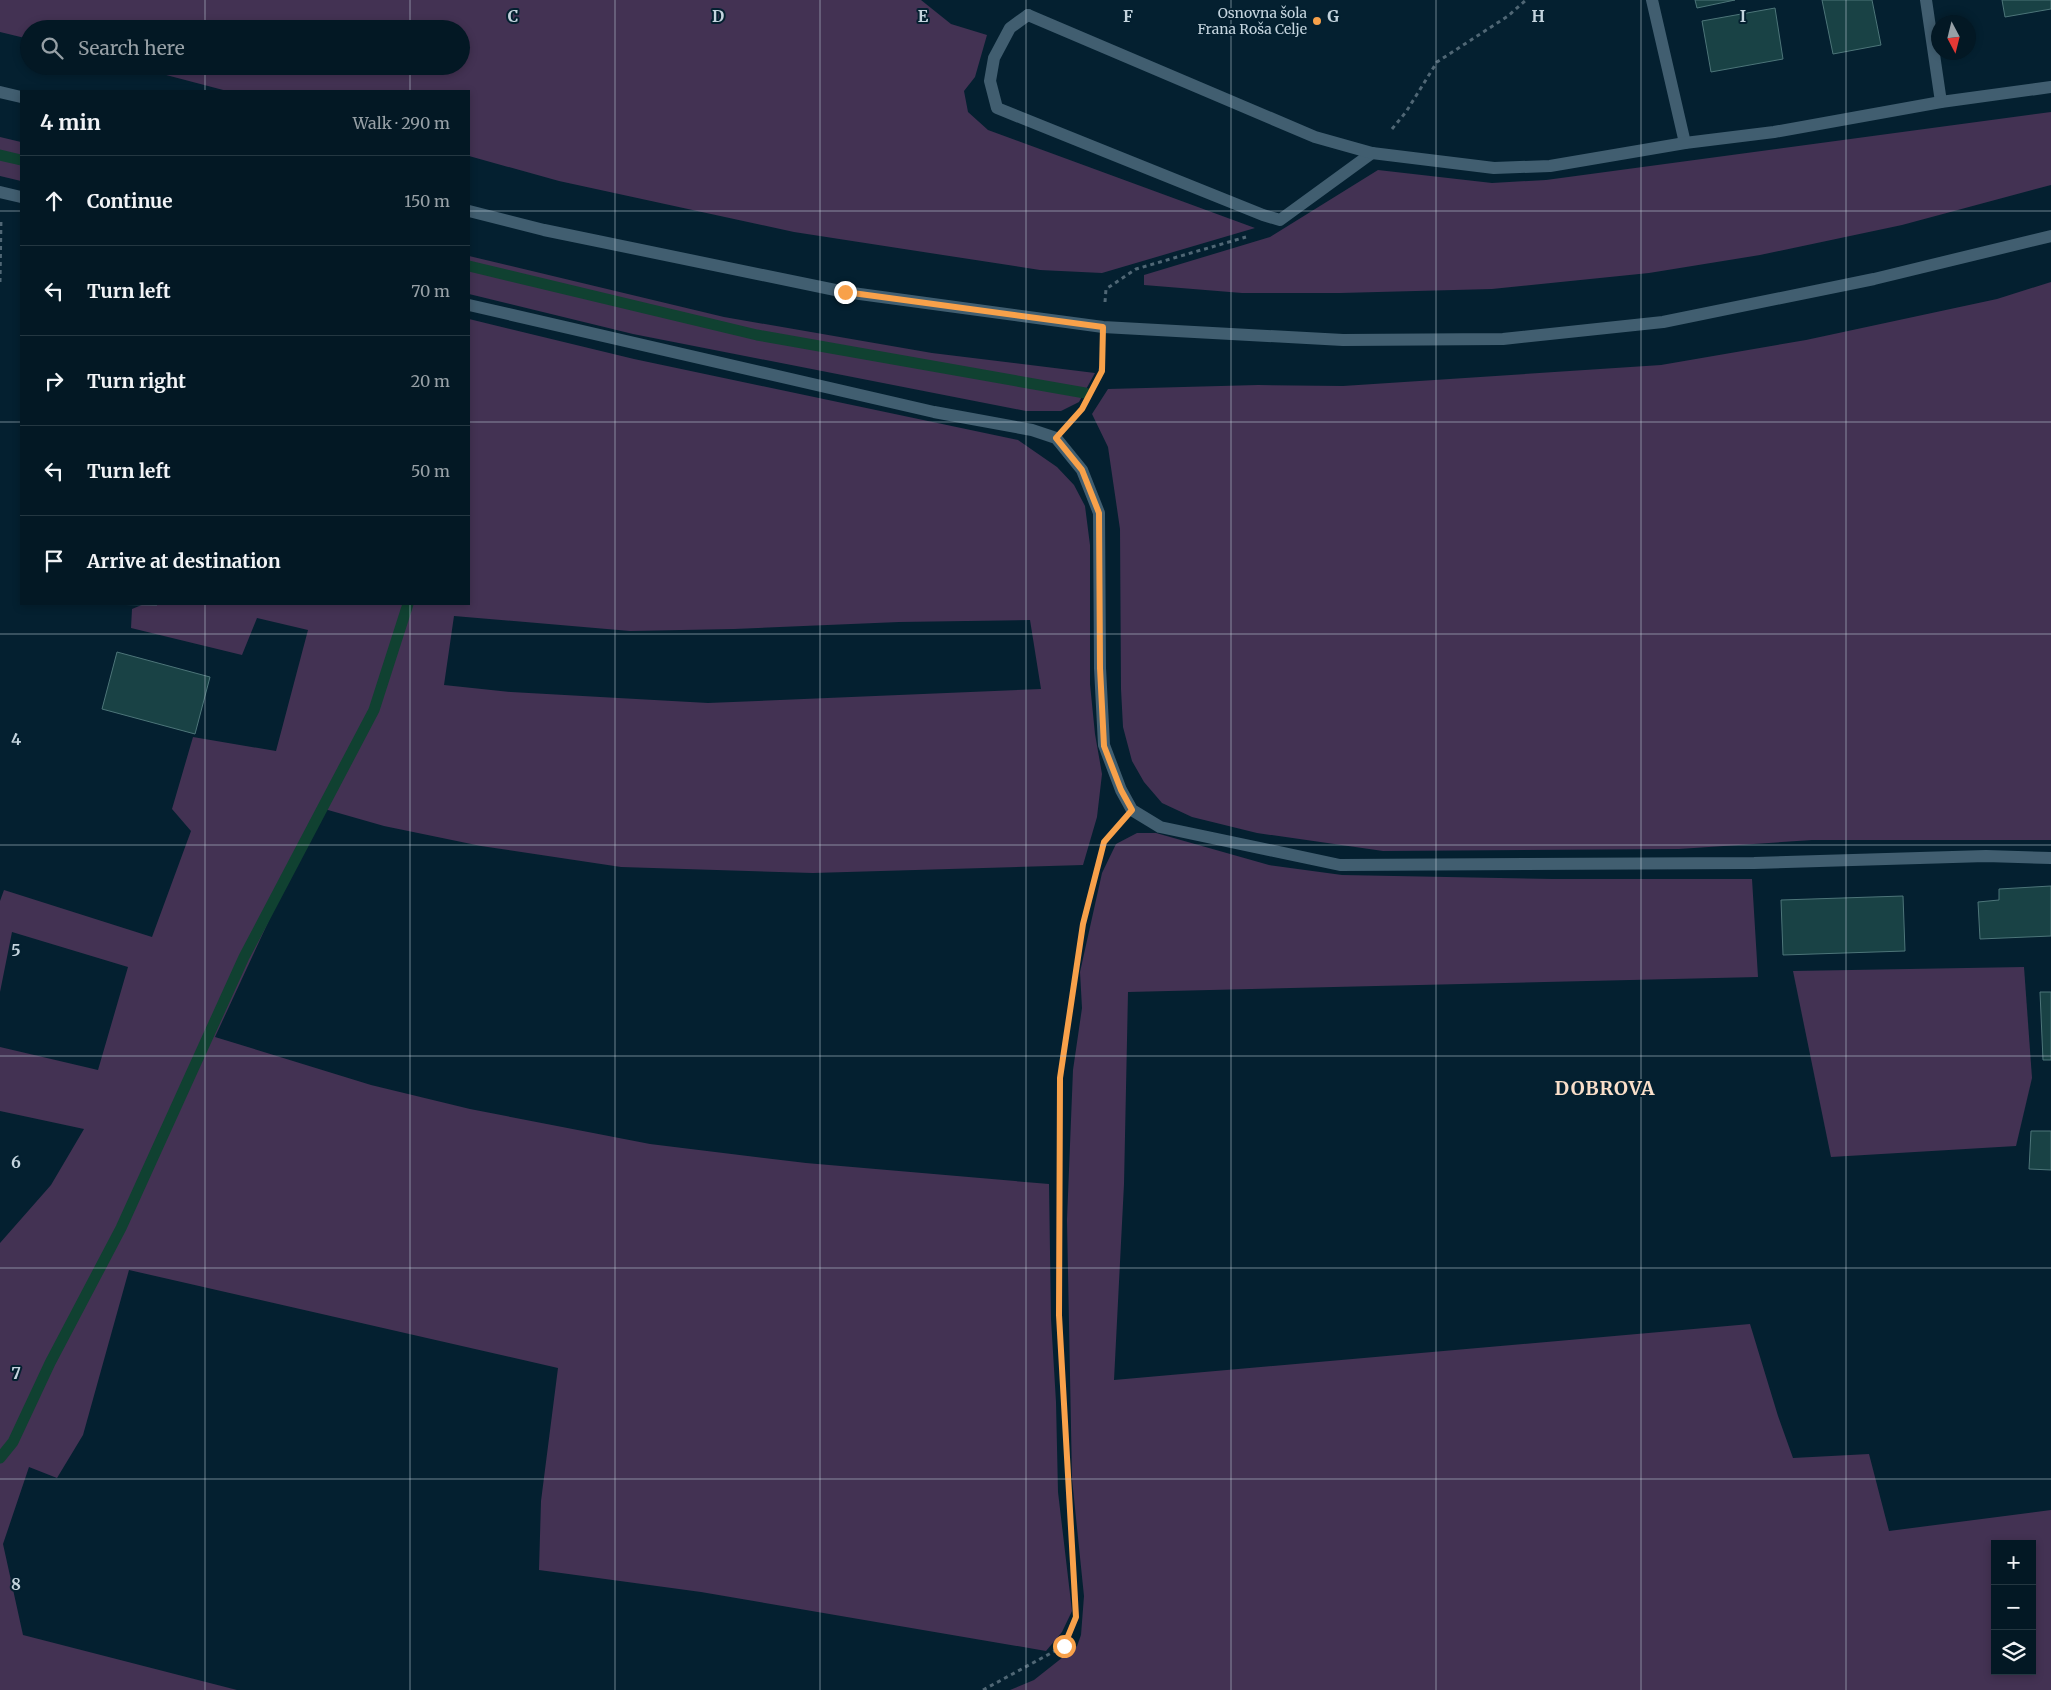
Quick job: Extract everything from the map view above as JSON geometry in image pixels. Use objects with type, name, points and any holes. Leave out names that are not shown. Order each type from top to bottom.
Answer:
[{"type":"street","points":[[1652,0],[1685,143]]},
{"type":"street","points":[[1926,0],[1941,102]]},
{"type":"street","points":[[1372,153],[1280,220],[996,108],[990,81],[994,58],[1010,28],[1028,14],[1315,137],[1372,153],[1428,161],[1503,168],[1550,166],[1685,143],[1774,132],[1941,102],[2051,87]]},
{"type":"street","points":[[0,92],[20,97]]},
{"type":"street","points":[[1,192],[20,197]]},
{"type":"street","points":[[470,211],[544,230],[845,292],[1103,327],[1343,340],[1503,340],[1663,322],[1874,279],[2051,236]]},
{"type":"street","points":[[470,306],[934,412],[1032,430],[1056,438],[1082,470],[1099,513],[1100,668],[1104,746],[1121,790],[1132,810],[1160,827],[1340,865],[1754,864],[1986,856],[2051,858]]},
{"type":"path","points":[[1372,153],[1406,112],[1438,62],[1508,16],[1526,0]]},
{"type":"path","points":[[0,282],[1,192]]},
{"type":"path","points":[[1106,289],[1136,269],[1262,232],[1280,220]]},
{"type":"path","points":[[1056,438],[1082,409],[1102,371],[1103,327]]},
{"type":"path","points":[[983,1690],[1064,1646],[1076,1617],[1059,1315],[1060,1078],[1083,924],[1104,842],[1132,810]]},
{"type":"shaded area","points":[[0,0],[921,0],[951,24],[987,35],[975,77],[964,91],[968,112],[988,130],[1255,228],[1102,273],[1040,270],[794,232],[559,181],[470,156],[470,90],[223,90],[166,75],[470,75],[470,20],[20,20],[20,37],[0,32]]},
{"type":"shaded area","points":[[2051,112],[2051,185],[1902,225],[1760,255],[1649,273],[1492,289],[1340,293],[1242,293],[1144,285],[1144,275],[1270,237],[1378,170],[1492,183],[1546,180]]},
{"type":"shaded area","points":[[0,137],[20,142],[20,181],[0,176]]},
{"type":"shaded area","points":[[470,256],[724,317],[932,353],[1095,373],[1079,402],[1061,411],[1026,411],[633,334],[470,294]]},
{"type":"shaded area","points":[[2051,282],[2051,840],[1812,840],[1679,849],[1383,851],[1257,833],[1192,817],[1162,803],[1144,782],[1132,761],[1123,727],[1121,689],[1120,529],[1108,447],[1092,414],[1108,389],[1258,385],[1343,386],[1661,365],[1806,340],[1997,299]]},
{"type":"shaded area","points":[[470,319],[634,359],[1018,440],[1057,467],[1074,485],[1085,506],[1090,545],[1090,684],[1095,734],[1102,774],[1097,817],[1083,865],[813,873],[621,867],[481,846],[384,826],[321,808],[215,1037],[371,1085],[470,1109],[650,1144],[806,1163],[1049,1184],[1051,1319],[1056,1402],[1058,1492],[1072,1611],[1062,1632],[1046,1651],[701,1592],[539,1570],[541,1501],[558,1368],[129,1270],[83,1435],[57,1478],[29,1467],[3,1544],[23,1635],[237,1690],[0,1690],[0,1243],[51,1185],[84,1129],[0,1111],[0,1047],[98,1070],[128,967],[12,932],[0,992],[0,901],[4,890],[152,937],[191,831],[172,809],[193,737],[276,751],[308,630],[257,618],[242,655],[131,628],[132,609],[142,605],[470,605]],"holes":[[[454,616],[630,631],[899,622],[1030,620],[1041,689],[708,703],[511,692],[444,685]]]},
{"type":"shaded area","points":[[1137,833],[1156,833],[1269,865],[1342,875],[1553,879],[1752,879],[1758,977],[1128,992],[1124,1184],[1114,1380],[1750,1324],[1793,1458],[1869,1454],[1889,1531],[2051,1510],[2051,1690],[1010,1690],[1034,1680],[1077,1646],[1081,1635],[1084,1596],[1072,1479],[1067,1220],[1073,1070],[1082,1008],[1080,972],[1102,873],[1116,844]]},
{"type":"shaded area","points":[[2024,967],[2032,1078],[2016,1146],[1831,1157],[1793,971]]},
{"type":"building","points":[[1695,0],[1735,0],[1697,8]]},
{"type":"building","points":[[1822,0],[1872,0],[1881,45],[1833,54]]},
{"type":"building","points":[[2002,0],[2051,0],[2051,9],[2005,17]]},
{"type":"building","points":[[1775,8],[1783,59],[1711,72],[1702,21]]},
{"type":"building","points":[[117,652],[210,677],[195,734],[102,709]]},
{"type":"building","points":[[2051,886],[2051,936],[1980,939],[1978,902],[1999,900],[1999,889]]},
{"type":"building","points":[[1903,896],[1905,951],[1783,955],[1781,900]]},
{"type":"building","points":[[2040,992],[2051,992],[2051,1060],[2043,1060]]},
{"type":"building","points":[[2031,1131],[2051,1131],[2051,1170],[2029,1169]]},
{"type":"waterway","points":[[0,155],[20,160]]},
{"type":"waterway","points":[[470,266],[757,335],[1085,393]]},
{"type":"waterway","points":[[0,1458],[13,1442],[50,1363],[121,1228],[244,957],[374,710],[408,605]]},
{"type":"place","name":"Osnovna šola Frana Roša Celje","points":[[1317,21]]},
{"type":"district","name":"DOBROVA","points":[[1605,1088]]},
{"type":"route","points":[[845,292],[1103,327],[1102,371],[1082,409],[1056,438],[1082,470],[1099,513],[1100,668],[1104,746],[1121,790],[1132,810],[1104,842],[1083,924],[1060,1078],[1059,1315],[1076,1617],[1064,1646]]}]
